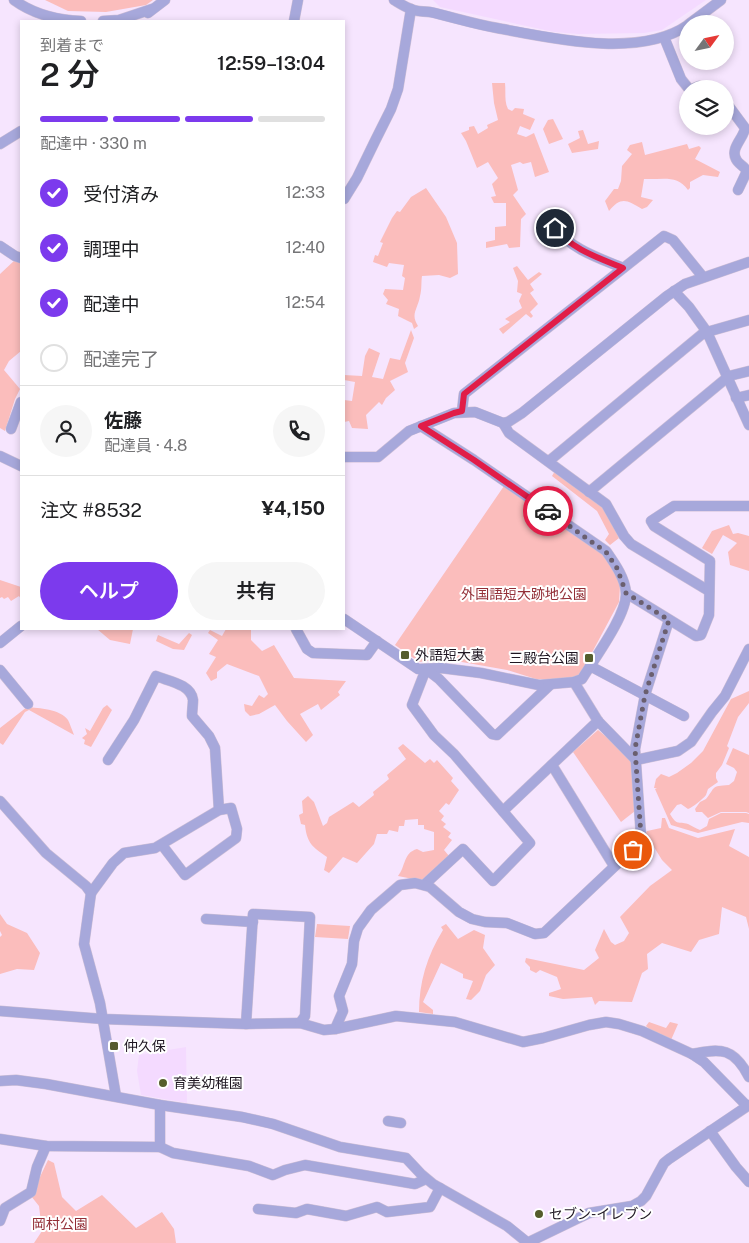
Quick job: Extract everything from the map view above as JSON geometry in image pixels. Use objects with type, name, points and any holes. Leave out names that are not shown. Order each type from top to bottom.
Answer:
[{"type":"street","points":[[14,0],[35,12],[66,20]]},
{"type":"street","points":[[139,20],[165,0]]},
{"type":"street","points":[[294,20],[298,0]]},
{"type":"street","points":[[394,0],[411,9],[469,23],[577,42],[644,41],[664,37],[679,29]]},
{"type":"street","points":[[423,0],[428,12]]},
{"type":"street","points":[[700,15],[721,0]]},
{"type":"street","points":[[119,20],[152,9]]},
{"type":"street","points":[[345,197],[391,109],[398,89],[411,9]]},
{"type":"street","points":[[664,37],[682,80]]},
{"type":"street","points":[[734,113],[745,128],[734,150],[736,161],[747,171],[738,190]]},
{"type":"street","points":[[0,144],[20,133]]},
{"type":"street","points":[[555,228],[563,239],[591,255],[623,268]]},
{"type":"street","points":[[462,411],[464,394],[664,236],[673,240],[703,277]]},
{"type":"street","points":[[0,246],[20,258]]},
{"type":"street","points":[[503,423],[515,418],[685,284],[749,262]]},
{"type":"street","points":[[674,292],[689,307],[707,332],[749,425]]},
{"type":"street","points":[[549,461],[701,335],[749,320]]},
{"type":"street","points":[[589,492],[727,377],[749,370]]},
{"type":"street","points":[[736,398],[749,395]]},
{"type":"street","points":[[11,430],[20,405]]},
{"type":"street","points":[[345,456],[378,457],[409,431],[454,413],[462,411],[475,412],[503,423],[509,433],[606,504],[625,539],[709,591]]},
{"type":"street","points":[[345,620],[418,669],[441,668],[481,673],[539,685],[550,685],[582,679],[624,608],[626,593],[617,568],[606,552],[474,460],[421,426]]},
{"type":"street","points":[[0,456],[20,466]]},
{"type":"street","points":[[626,593],[696,636],[701,635],[709,615],[710,561],[654,526],[651,521],[674,506],[749,506]]},
{"type":"street","points":[[335,1029],[343,1011],[340,996],[352,964],[354,941],[358,928],[371,910],[400,885],[415,883],[430,887],[459,912],[472,919],[484,922],[508,923],[529,932],[544,933],[633,850],[641,836],[635,749],[645,695],[669,620]]},
{"type":"street","points":[[0,643],[20,627]]},
{"type":"street","points":[[297,630],[307,649],[313,653],[367,655],[377,641]]},
{"type":"street","points":[[636,760],[678,751],[691,742],[725,696],[749,649]]},
{"type":"street","points":[[590,666],[684,716]]},
{"type":"street","points":[[426,669],[439,679],[492,734],[497,735],[550,685]]},
{"type":"street","points":[[424,885],[464,849],[493,881],[530,843],[454,754],[434,735],[412,705],[426,669]]},
{"type":"street","points":[[0,670],[28,704]]},
{"type":"street","points":[[108,760],[134,720],[156,676],[183,686],[191,695],[193,701],[192,716],[209,736],[215,748],[219,810]]},
{"type":"street","points":[[574,682],[598,721],[636,760]]},
{"type":"street","points":[[503,811],[598,721]]},
{"type":"street","points":[[552,765],[614,866]]},
{"type":"street","points":[[0,801],[46,853],[86,886],[91,893]]},
{"type":"street","points":[[116,1096],[100,1003],[84,944],[91,893],[113,863],[124,853],[155,848],[219,810],[231,808],[236,838],[185,876],[162,845]]},
{"type":"street","points":[[246,1024],[253,914],[310,917],[305,1016],[300,1023]]},
{"type":"street","points":[[206,919],[253,922]]},
{"type":"street","points":[[0,1011],[103,1019],[246,1024],[300,1023],[324,1030],[396,1016],[455,1022],[523,1042],[606,1022],[642,1031],[692,1054],[704,1062],[748,1105],[664,1163],[646,1196],[641,1201],[632,1206],[589,1213],[528,1243],[506,1226],[426,1179],[406,1158],[340,1147],[273,1124],[242,1117],[160,1105],[39,1083],[16,1080],[0,1081]]},
{"type":"street","points":[[692,1054],[713,1050],[729,1053],[739,1060],[749,1077]]},
{"type":"street","points":[[160,1105],[160,1147]]},
{"type":"street","points":[[388,1121],[401,1123]]},
{"type":"street","points":[[710,1131],[749,1182]]},
{"type":"street","points":[[0,1139],[46,1146],[160,1147],[173,1153],[249,1166],[273,1175],[305,1165],[415,1184],[426,1179]]},
{"type":"street","points":[[0,1221],[5,1208],[31,1192],[37,1167],[46,1146]]},
{"type":"street","points":[[258,1209],[296,1213],[307,1209],[346,1216],[377,1207],[387,1212],[430,1207],[440,1188]]},
{"type":"shaded area","points":[[433,0],[706,0],[684,15],[679,15],[679,18],[662,30],[644,33],[579,34],[554,32],[440,7]]},
{"type":"shaded area","name":"育美幼稚園","points":[[186,1047],[187,1103],[141,1095],[137,1071],[139,1055]]},
{"type":"green space","points":[[45,0],[153,0],[146,5],[106,12],[68,11]]},
{"type":"green space","points":[[492,83],[505,83],[508,109],[512,111],[515,108],[524,109],[523,114],[535,119],[530,130],[520,126],[517,134],[526,137],[534,133],[549,172],[535,177],[531,162],[523,164],[520,162],[511,165],[518,190],[513,195],[526,214],[521,219],[520,247],[509,248],[507,244],[486,248],[486,242],[495,240],[495,227],[506,226],[506,203],[494,203],[491,197],[496,196],[492,184],[498,178],[488,162],[477,168],[461,133],[474,126],[478,134],[488,128],[487,125],[498,120]]},
{"type":"green space","points":[[553,119],[563,139],[549,144],[543,129],[548,120]]},
{"type":"green space","points":[[583,130],[588,144],[599,141],[598,149],[572,153],[568,144],[580,138],[578,131]]},
{"type":"green space","points":[[642,142],[645,155],[687,144],[689,149],[699,146],[701,148],[695,159],[720,172],[718,177],[703,175],[690,182],[688,190],[684,185],[674,180],[644,179],[641,197],[653,200],[647,207],[642,209],[632,203],[621,201],[609,211],[605,201],[614,189],[618,189],[621,181],[622,166],[632,154],[627,150],[630,145]]},
{"type":"green space","points":[[426,188],[446,217],[457,243],[458,274],[450,278],[439,275],[422,276],[421,293],[415,315],[418,326],[414,329],[412,323],[398,316],[399,309],[386,304],[388,300],[383,294],[385,289],[403,290],[405,278],[402,276],[404,265],[389,263],[387,267],[373,262],[375,255],[378,256],[383,243],[380,242],[397,211],[400,212],[411,197]]},
{"type":"green space","points":[[15,260],[20,262],[20,352],[9,361],[4,370],[20,389],[5,431],[0,428],[0,274]]},
{"type":"green space","points":[[517,266],[528,280],[539,272],[542,274],[530,284],[534,290],[530,293],[538,304],[530,312],[533,316],[531,318],[526,314],[503,334],[499,329],[510,322],[505,319],[522,308],[519,301],[522,294],[517,292],[518,281],[513,268]]},
{"type":"green space","points":[[411,330],[414,338],[405,363],[408,372],[390,381],[395,390],[386,398],[382,405],[379,402],[366,415],[368,429],[352,428],[349,421],[345,422],[345,400],[352,401],[355,382],[345,380],[345,375],[362,376],[365,356],[369,348],[380,353],[372,377],[383,379],[390,358],[400,360]]},
{"type":"green space","points":[[555,471],[604,507],[619,538],[610,545],[605,540],[609,534],[597,511],[552,476]]},
{"type":"green space","name":"外国語短大跡地公園","points":[[504,486],[602,553],[614,570],[620,586],[619,602],[580,675],[567,679],[536,679],[507,670],[445,659],[419,662],[395,645]]},
{"type":"green space","points":[[729,525],[733,534],[738,533],[749,536],[749,571],[730,565],[728,552],[737,543],[723,535],[712,554],[702,548],[712,531]]},
{"type":"green space","points":[[0,580],[20,587],[20,598],[19,596],[11,601],[8,597],[0,598]]},
{"type":"green space","points":[[98,630],[133,630],[130,644],[110,640]]},
{"type":"green space","points":[[210,630],[222,636],[225,630],[251,630],[251,640],[262,651],[274,645],[294,678],[346,681],[338,692],[340,695],[321,710],[318,704],[300,714],[313,735],[306,742],[275,705],[259,714],[250,716],[245,711],[244,704],[252,706],[259,695],[264,698],[268,694],[259,676],[227,664],[217,672],[217,678],[211,681],[206,673],[216,657],[209,654],[218,640],[208,633]]},
{"type":"green space","points":[[189,633],[192,635],[184,650],[173,649],[156,641],[158,635],[179,644]]},
{"type":"green space","points":[[749,691],[749,703],[738,717],[727,746],[729,748],[722,765],[716,773],[718,782],[708,789],[706,795],[692,807],[688,809],[681,804],[677,805],[670,814],[676,822],[688,824],[700,830],[707,826],[709,819],[721,813],[749,814],[749,823],[742,822],[698,833],[671,825],[655,789],[657,788],[654,788],[656,779],[661,774],[669,777],[691,763],[703,751],[731,699]]},
{"type":"green space","points":[[107,705],[112,710],[91,747],[84,744],[85,740],[82,738],[87,734],[85,728],[90,731],[103,708]]},
{"type":"green space","points":[[27,707],[60,713],[68,720],[74,735],[29,710],[25,712],[3,745],[0,743],[0,728]]},
{"type":"green space","points":[[598,730],[621,749],[631,762],[635,811],[621,822],[573,752]]},
{"type":"green space","points":[[403,744],[425,763],[430,759],[434,763],[437,760],[453,778],[451,781],[459,790],[449,805],[446,803],[439,811],[444,816],[441,820],[446,824],[443,827],[451,833],[448,837],[452,840],[444,850],[449,856],[426,879],[398,876],[412,851],[417,849],[423,852],[434,850],[434,832],[424,829],[424,825],[418,825],[418,819],[405,820],[404,826],[399,826],[398,832],[389,830],[387,834],[377,834],[374,844],[357,863],[343,857],[329,873],[324,870],[327,857],[309,841],[305,825],[301,824],[299,815],[303,813],[302,801],[308,796],[314,802],[323,826],[327,823],[329,817],[353,802],[359,807],[389,779],[387,775],[406,759],[398,748]]},
{"type":"green space","points":[[733,748],[749,755],[749,813],[721,812],[708,818],[702,812],[696,812],[695,809],[714,788],[729,785],[734,781],[737,772],[726,764]]},
{"type":"green space","points":[[662,818],[665,818],[669,828],[698,838],[735,829],[729,846],[749,857],[749,929],[746,917],[722,907],[719,934],[699,940],[691,952],[662,943],[647,954],[648,969],[642,973],[632,1002],[599,1001],[595,1005],[592,997],[563,999],[549,996],[549,993],[561,989],[557,977],[540,970],[536,973],[530,970],[530,967],[525,962],[526,958],[584,970],[599,958],[595,950],[604,929],[611,942],[615,945],[624,941],[629,933],[620,917],[650,886],[672,870],[662,860],[649,839],[643,846],[639,844],[647,831],[661,828]]},
{"type":"green space","points":[[0,914],[7,924],[27,933],[40,953],[34,970],[17,969],[0,974],[0,937],[2,935],[0,931]]},
{"type":"green space","points":[[317,924],[350,926],[348,939],[315,937]]},
{"type":"green space","points":[[446,924],[458,939],[474,930],[485,935],[483,948],[495,965],[486,975],[480,991],[471,1000],[466,999],[473,981],[463,978],[463,974],[441,963],[423,1002],[433,1010],[433,1014],[419,1012],[422,980],[428,959],[443,930],[441,927]]},
{"type":"green space","points":[[649,1022],[666,1028],[670,1022],[678,1024],[671,1040],[650,1030],[646,1026]]},
{"type":"green space","name":"岡村公園","points":[[48,1160],[54,1163],[62,1197],[76,1211],[102,1195],[136,1228],[162,1212],[174,1229],[176,1243],[34,1243],[42,1231],[39,1206],[31,1196]]},
{"type":"way so far","points":[[548,511],[606,552],[617,568],[626,593],[669,620],[645,695],[635,749],[641,836],[633,850]]},
{"type":"place","name":"外語短大裏","points":[[405,655]]},
{"type":"place","name":"三殿台公園","points":[[589,658]]},
{"type":"place","name":"仲久保","points":[[114,1046]]},
{"type":"place","name":"育美幼稚園","points":[[163,1083]]},
{"type":"place","name":"セブン-イレブン","points":[[539,1214]]},
{"type":"route","points":[[548,511],[421,426],[462,411],[464,394],[623,268],[591,255],[563,239],[555,228]]}]
